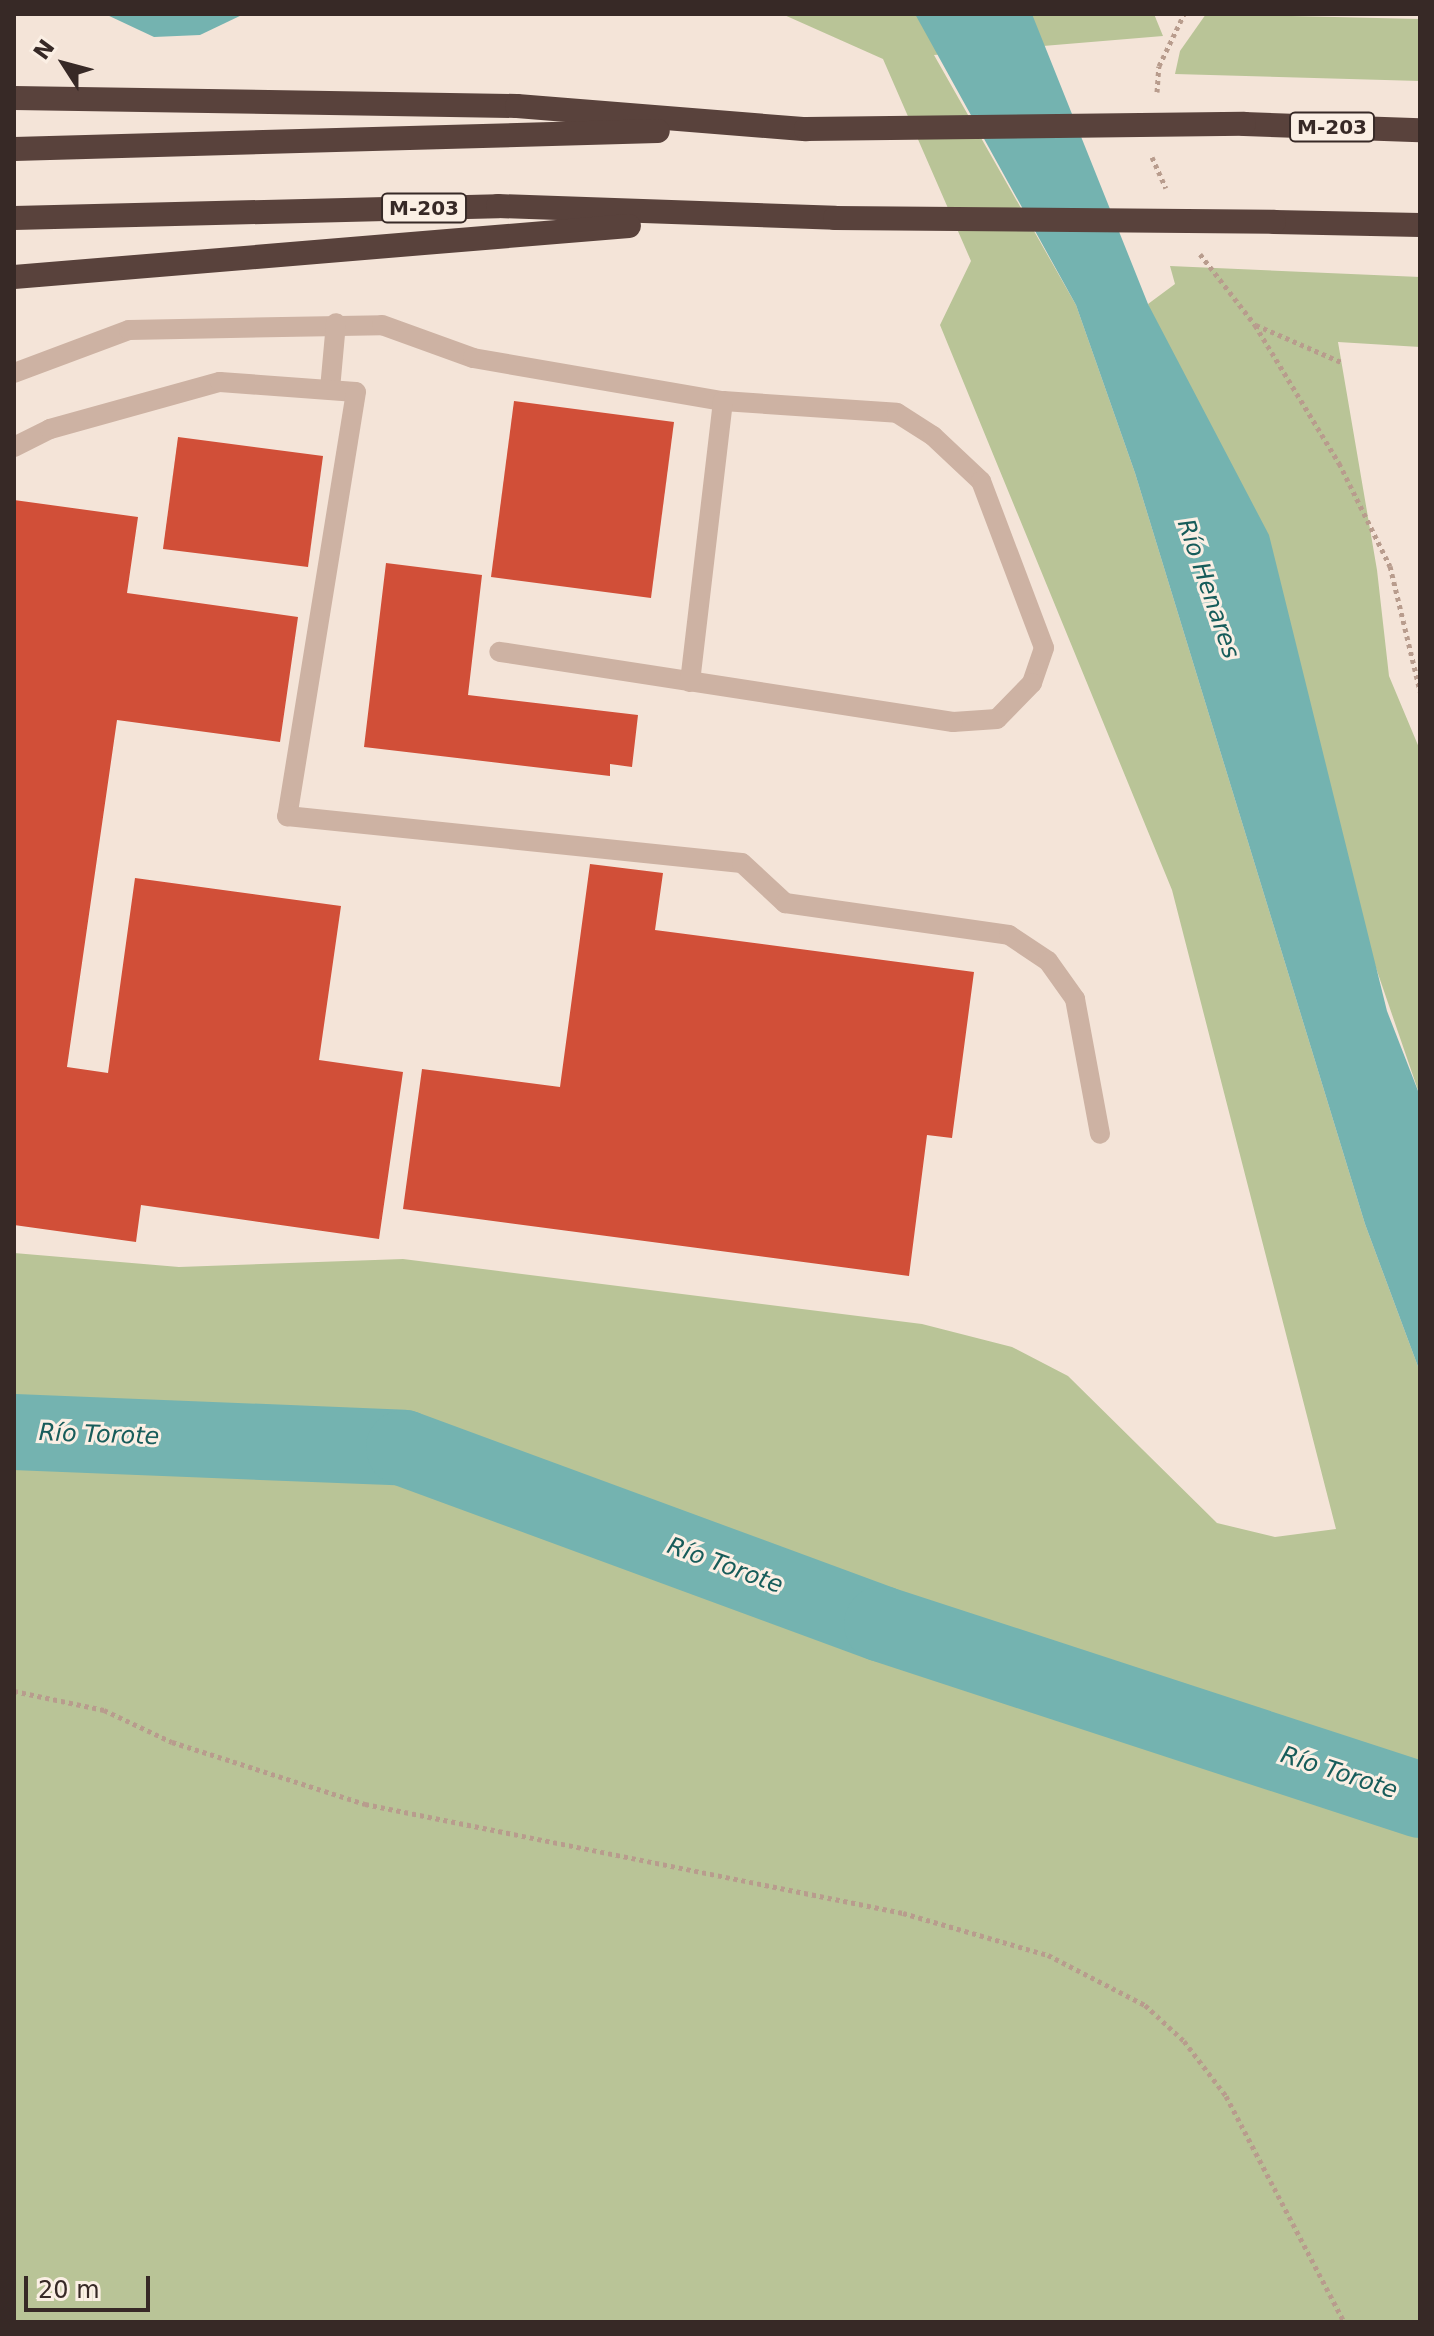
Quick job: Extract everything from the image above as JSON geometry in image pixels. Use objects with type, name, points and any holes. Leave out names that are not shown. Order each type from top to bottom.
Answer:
[{"type":"highway","name":"M-203","points":[[14,98],[517,106],[806,129],[1244,124],[1420,130]]},
{"type":"highway","name":"M-203","points":[[14,149],[522,138],[748,126]]},
{"type":"highway","name":"M-203","points":[[14,218],[498,206],[729,217],[1420,225]]},
{"type":"highway","points":[[14,277],[729,217]]},
{"type":"lane","points":[[14,373],[129,330],[336,323],[382,325],[473,358],[723,401],[897,413],[933,436],[981,481],[1044,648],[1032,683],[997,719],[953,722],[499,652]]},
{"type":"lane","points":[[330,389],[336,323]]},
{"type":"lane","points":[[14,447],[50,429],[220,382],[356,392],[287,816],[742,863],[785,903],[1009,935],[1048,961],[1075,999],[1100,1134]]},
{"type":"lane","points":[[690,682],[723,401]]},
{"type":"path","points":[[1157,96],[1159,66],[1184,14]]},
{"type":"path","points":[[1152,140],[1151,155],[1170,195]]},
{"type":"path","points":[[1195,248],[1255,325],[1339,463],[1390,566],[1420,691]]},
{"type":"path","points":[[1255,325],[1341,362]]},
{"type":"path","points":[[14,1691],[104,1710],[172,1742],[365,1804],[903,1913],[1048,1955],[1145,2005],[1184,2041],[1226,2096],[1344,2322]]},
{"type":"green space","points":[[782,14],[1154,14],[1163,36],[934,55],[1076,305],[1135,473],[1365,1224],[1420,1372],[1420,2322],[14,2322],[14,1253],[179,1267],[403,1259],[922,1324],[1012,1347],[1068,1376],[1217,1523],[1275,1537],[1336,1529],[1172,890],[940,325],[971,261],[883,59]]},
{"type":"green space","points":[[1206,14],[1420,19],[1420,81],[1175,74],[1180,51]]},
{"type":"green space","points":[[1170,266],[1420,277],[1420,347],[1338,342],[1377,570],[1389,676],[1420,750],[1420,1096],[1148,304],[1175,284]]},
{"type":"water","points":[[105,14],[244,14],[200,35],[154,37]]},
{"type":"water","name":"Río Henares","points":[[915,14],[1032,14],[1148,304],[1269,535],[1387,1011],[1420,1096],[1420,1372],[1365,1224],[1135,473],[1076,305]]},
{"type":"building","points":[[514,401],[674,422],[651,598],[491,577]]},
{"type":"building","points":[[178,437],[323,456],[308,567],[163,549]]},
{"type":"building","points":[[14,500],[138,517],[127,593],[298,617],[280,742],[117,720],[67,1067],[108,1073],[135,878],[341,906],[319,1060],[403,1072],[379,1239],[141,1205],[136,1242],[14,1225]]},
{"type":"building","points":[[386,563],[482,575],[468,695],[638,715],[632,767],[610,764],[610,776],[364,747]]},
{"type":"building","points":[[590,864],[663,873],[655,930],[974,972],[952,1138],[927,1135],[909,1276],[403,1209],[422,1069],[560,1087]]},
{"type":"waterway","name":"Río Torote","points":[[14,1432],[404,1448],[882,1624],[1420,1800]]}]
